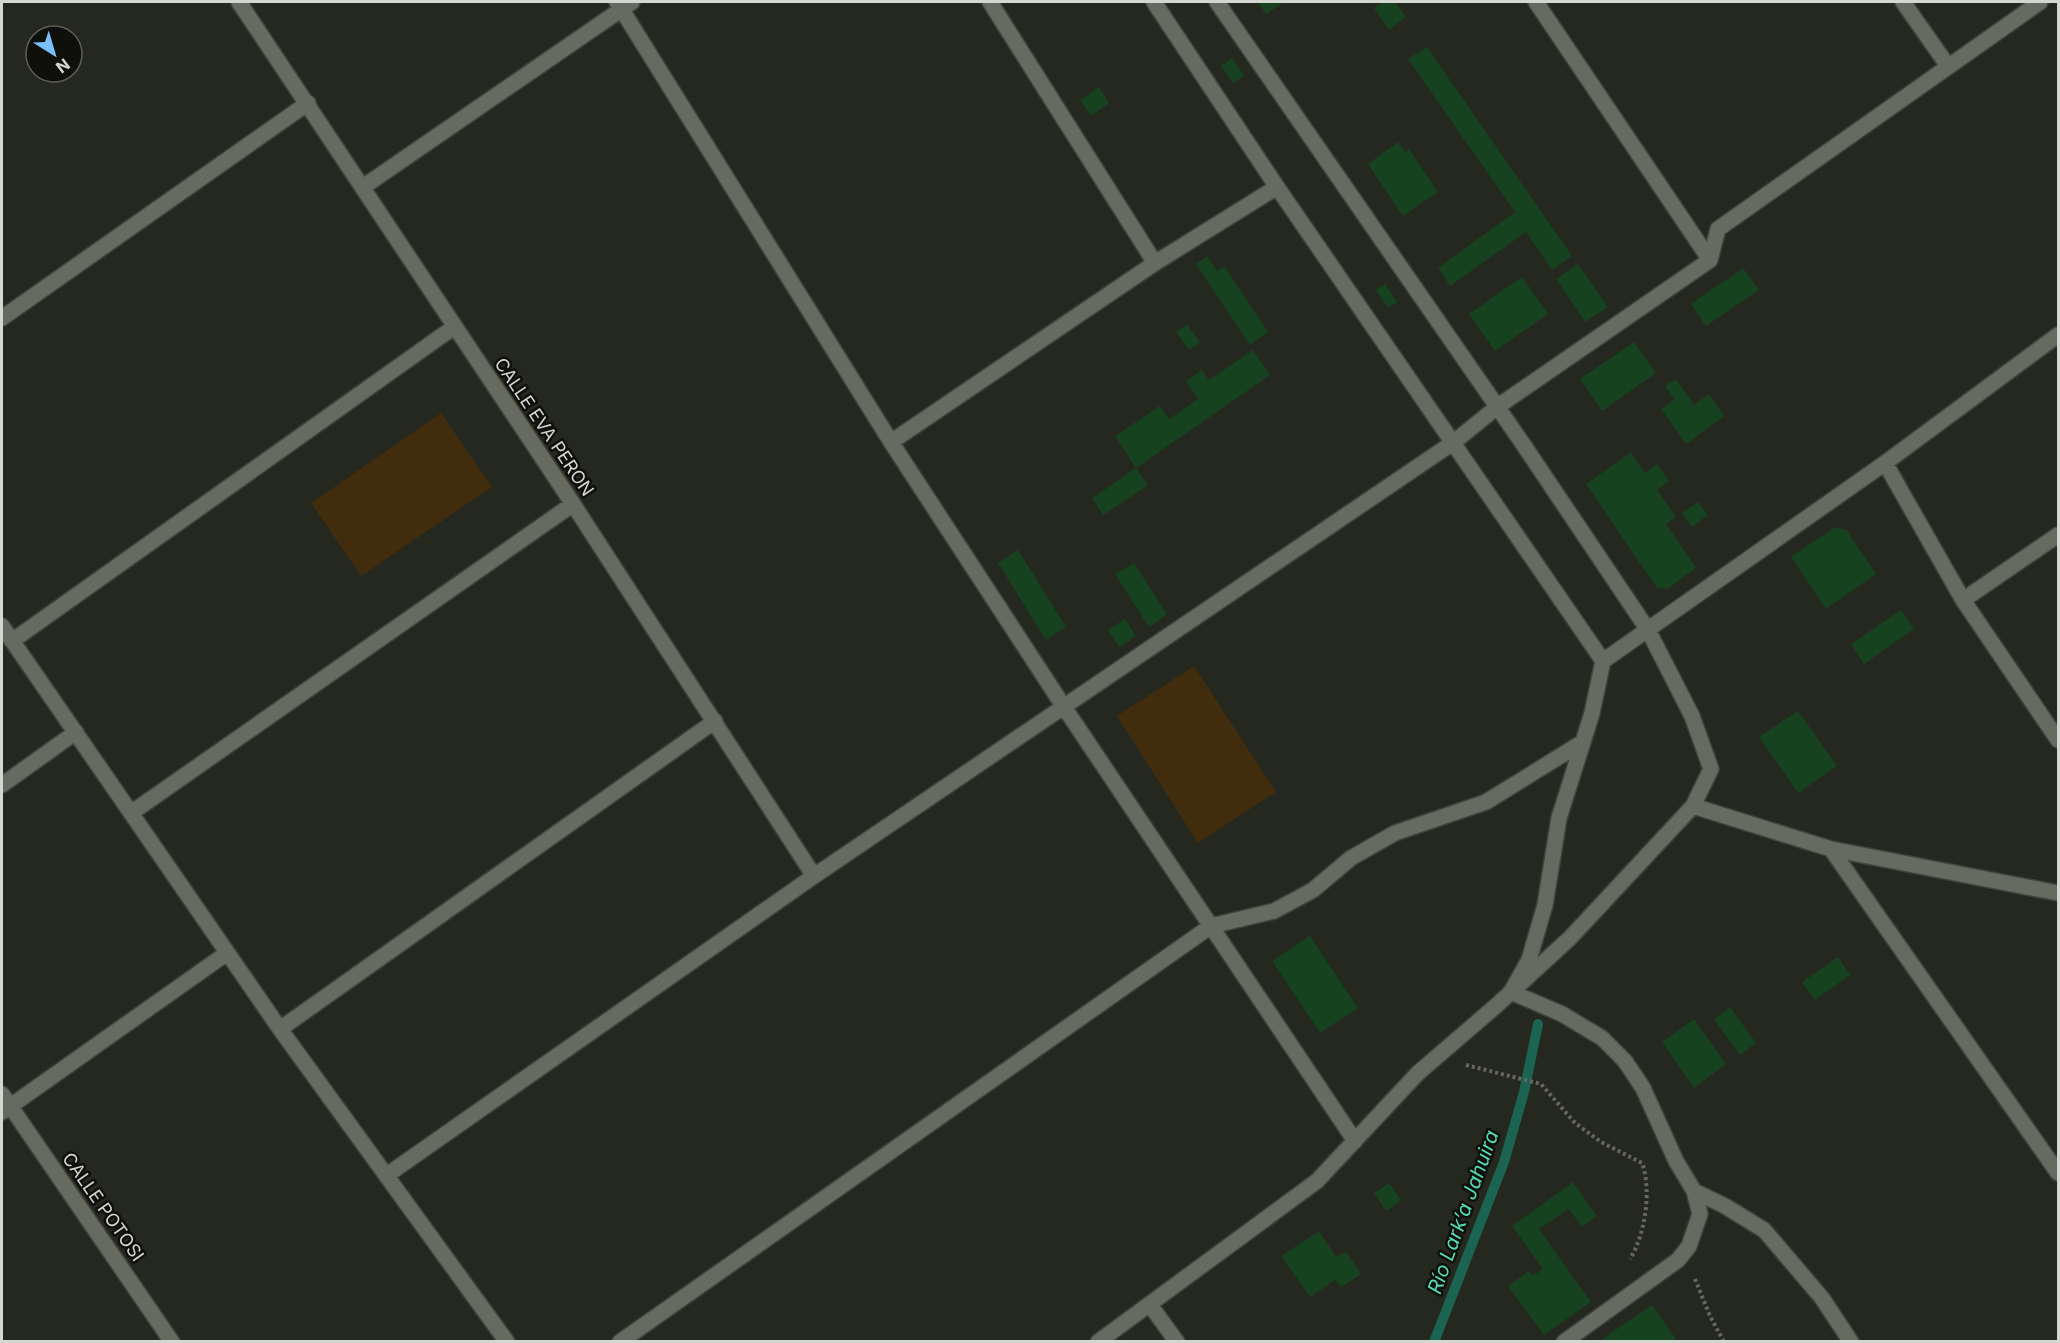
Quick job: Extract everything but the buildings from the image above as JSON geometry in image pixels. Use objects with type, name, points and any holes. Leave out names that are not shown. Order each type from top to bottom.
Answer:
[{"type":"street","name":"CALLE EVA PERON","points":[[239,2],[573,504],[814,876]]},
{"type":"street","points":[[990,2],[1155,263]]},
{"type":"street","points":[[1154,2],[1276,187],[1603,661]]},
{"type":"street","points":[[1098,1341],[1317,1181],[1418,1073],[1570,938],[1693,806],[1711,769],[1692,716],[1648,630],[1217,2]]},
{"type":"street","points":[[1536,2],[1710,260]]},
{"type":"street","points":[[1903,2],[1948,66]]},
{"type":"street","points":[[387,1175],[814,876],[1454,442],[1497,407],[1710,260],[1718,229],[2040,2]]},
{"type":"street","points":[[363,187],[623,4],[891,442],[1064,706],[1355,1141]]},
{"type":"street","points":[[2,318],[308,104]]},
{"type":"street","points":[[891,442],[1155,263],[1276,187]]},
{"type":"street","points":[[12,641],[454,327]]},
{"type":"street","points":[[1511,992],[1528,960],[1545,905],[1559,818],[1592,712],[1603,661],[1885,463],[2058,334]]},
{"type":"street","points":[[1885,463],[1963,600],[2058,740]]},
{"type":"street","points":[[132,813],[573,504]]},
{"type":"street","points":[[1963,600],[2058,535]]},
{"type":"street","points":[[2,626],[280,1029],[507,1341]]},
{"type":"street","points":[[280,1029],[715,721]]},
{"type":"street","points":[[2,785],[76,732]]},
{"type":"street","points":[[620,1341],[1211,926],[1274,911],[1313,890],[1351,858],[1395,833],[1486,802],[1583,742]]},
{"type":"street","points":[[1693,806],[1831,849],[2058,893]]},
{"type":"street","points":[[1831,849],[2058,1173]]},
{"type":"street","points":[[4,1104],[227,953]]},
{"type":"street","points":[[1511,992],[1562,1014],[1602,1038],[1625,1061],[1642,1088],[1676,1161],[1694,1191],[1700,1214],[1689,1246],[1678,1260],[1564,1341]]},
{"type":"street","name":"CALLE POTOSI","points":[[4,1104],[172,1341]]},
{"type":"street","points":[[1694,1191],[1725,1206],[1764,1230],[1822,1299],[1851,1341]]},
{"type":"street","points":[[1150,1305],[1177,1341]]},
{"type":"path","points":[[1441,1053],[1478,1070],[1541,1084],[1575,1123],[1601,1142],[1642,1163],[1647,1176],[1648,1189],[1635,1253],[1625,1268]]},
{"type":"path","points":[[1689,1246],[1698,1288],[1724,1341]]},
{"type":"shaded area","points":[[441,413],[492,487],[361,576],[311,503]]},
{"type":"shaded area","points":[[1194,666],[1276,792],[1198,843],[1117,716]]},
{"type":"waterway","name":"Río Lark’a Jahuira","points":[[1434,1342],[1504,1162],[1524,1092],[1538,1024]]}]
